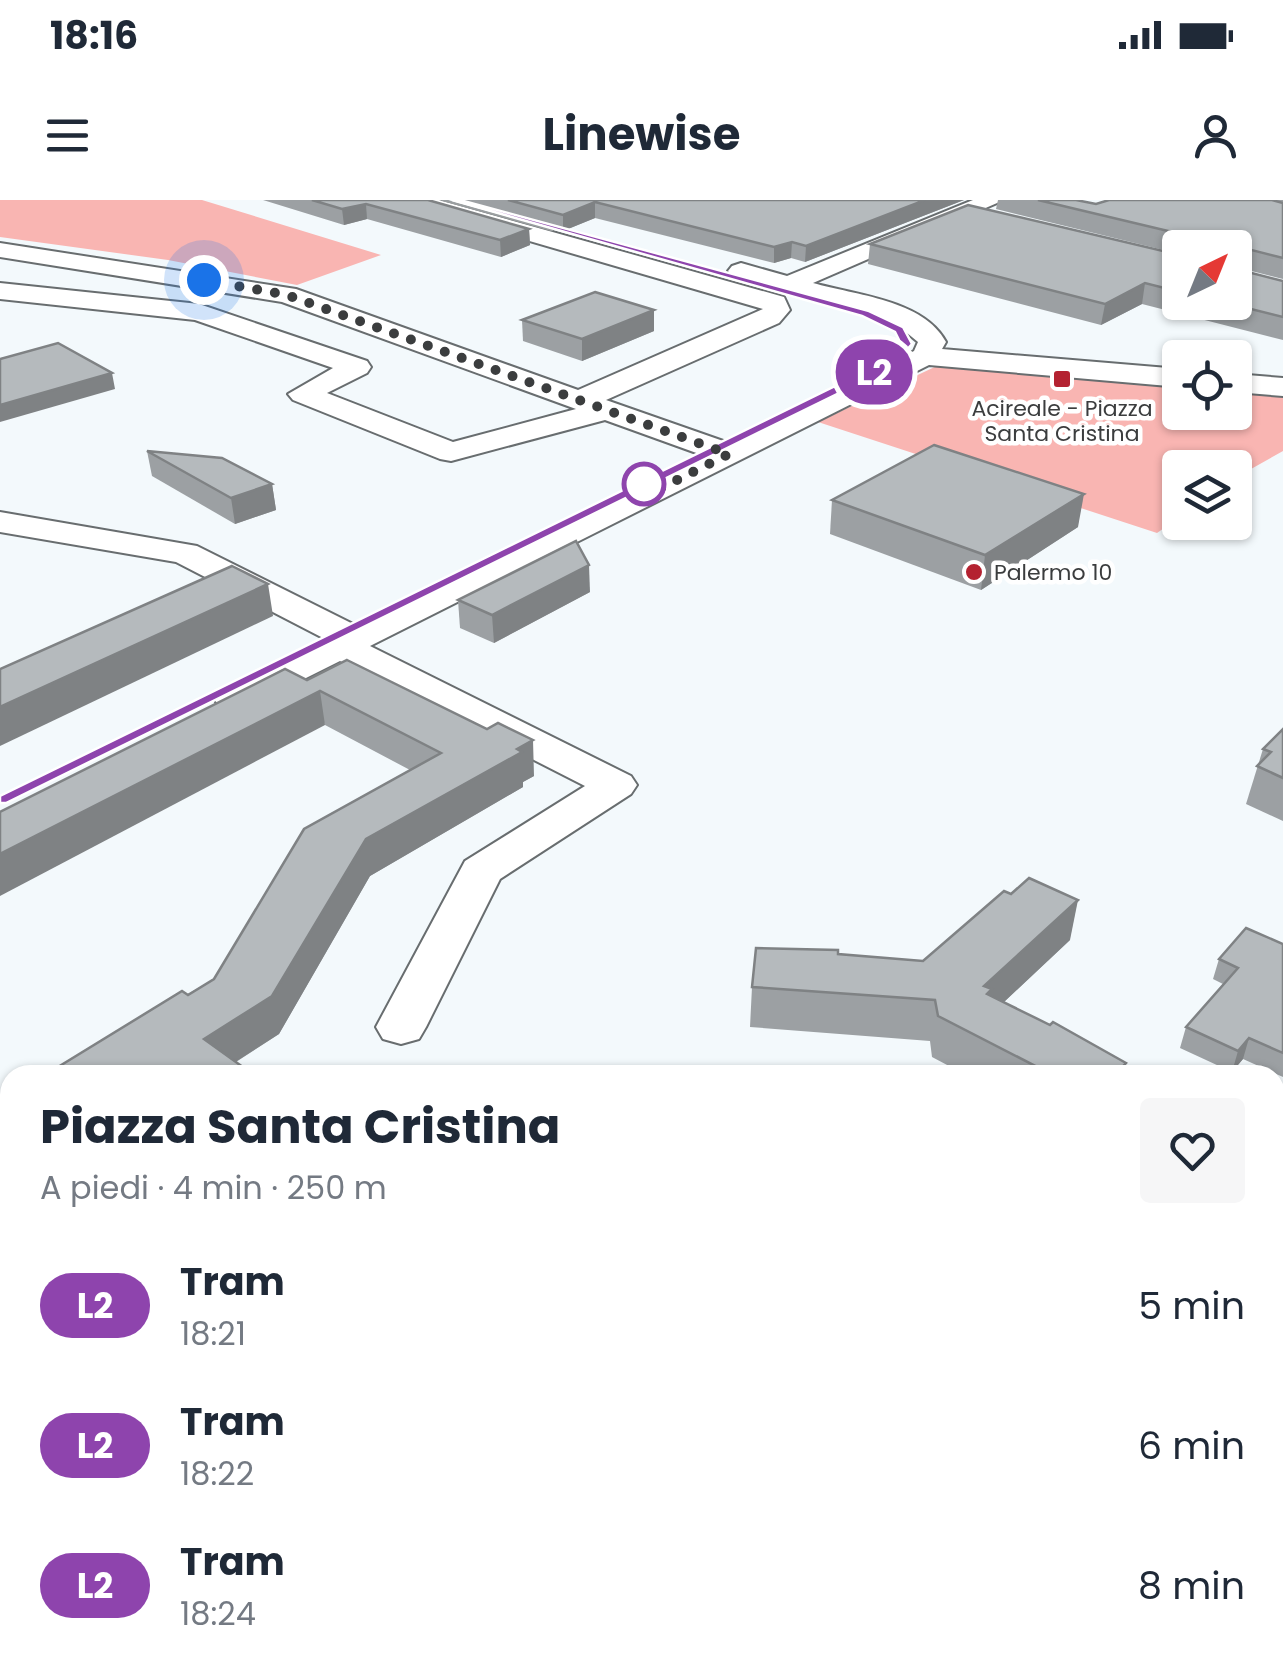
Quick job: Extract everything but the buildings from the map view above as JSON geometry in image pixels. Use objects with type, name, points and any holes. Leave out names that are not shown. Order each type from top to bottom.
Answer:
[{"type":"street","points":[[414,200],[776,304],[783,297]]},
{"type":"street","points":[[482,200],[783,297],[904,317],[928,332],[932,342],[925,356]]},
{"type":"street","points":[[928,200],[966,211],[996,210]]},
{"type":"street","points":[[0,292],[199,312],[357,367],[303,394],[451,452],[593,405],[783,297],[966,211]]},
{"type":"street","points":[[0,250],[287,295],[729,454]]},
{"type":"street","points":[[199,312],[240,286]]},
{"type":"street","points":[[197,718],[925,356],[1162,376]]},
{"type":"street","points":[[1252,384],[1283,387]]},
{"type":"street","points":[[0,522],[185,554],[616,785],[481,871],[402,1026]]},
{"type":"shaded area","points":[[0,200],[202,200],[381,255],[297,285],[168,260],[0,237]]},
{"type":"shaded area","points":[[941,364],[1162,385],[1162,430],[1252,430],[1252,394],[1283,397],[1283,451],[1252,468],[1252,450],[1162,450],[1162,530],[1157,533],[818,422]]},
{"type":"tram line","points":[[443,200],[552,230]]},
{"type":"tram line","name":"L2","points":[[0,799],[886,366],[903,353],[907,344],[899,330],[866,314],[456,200]]},
{"type":"tram line","points":[[0,799],[886,366],[905,349],[899,330],[873,316],[539,223]]},
{"type":"place","name":"Acireale - Piazza Santa Cristina","points":[[1062,379]]},
{"type":"place","name":"Palermo 10","points":[[974,572]]},
{"type":"route","points":[[204,280],[287,295],[729,454],[661,488],[644,484]]}]
